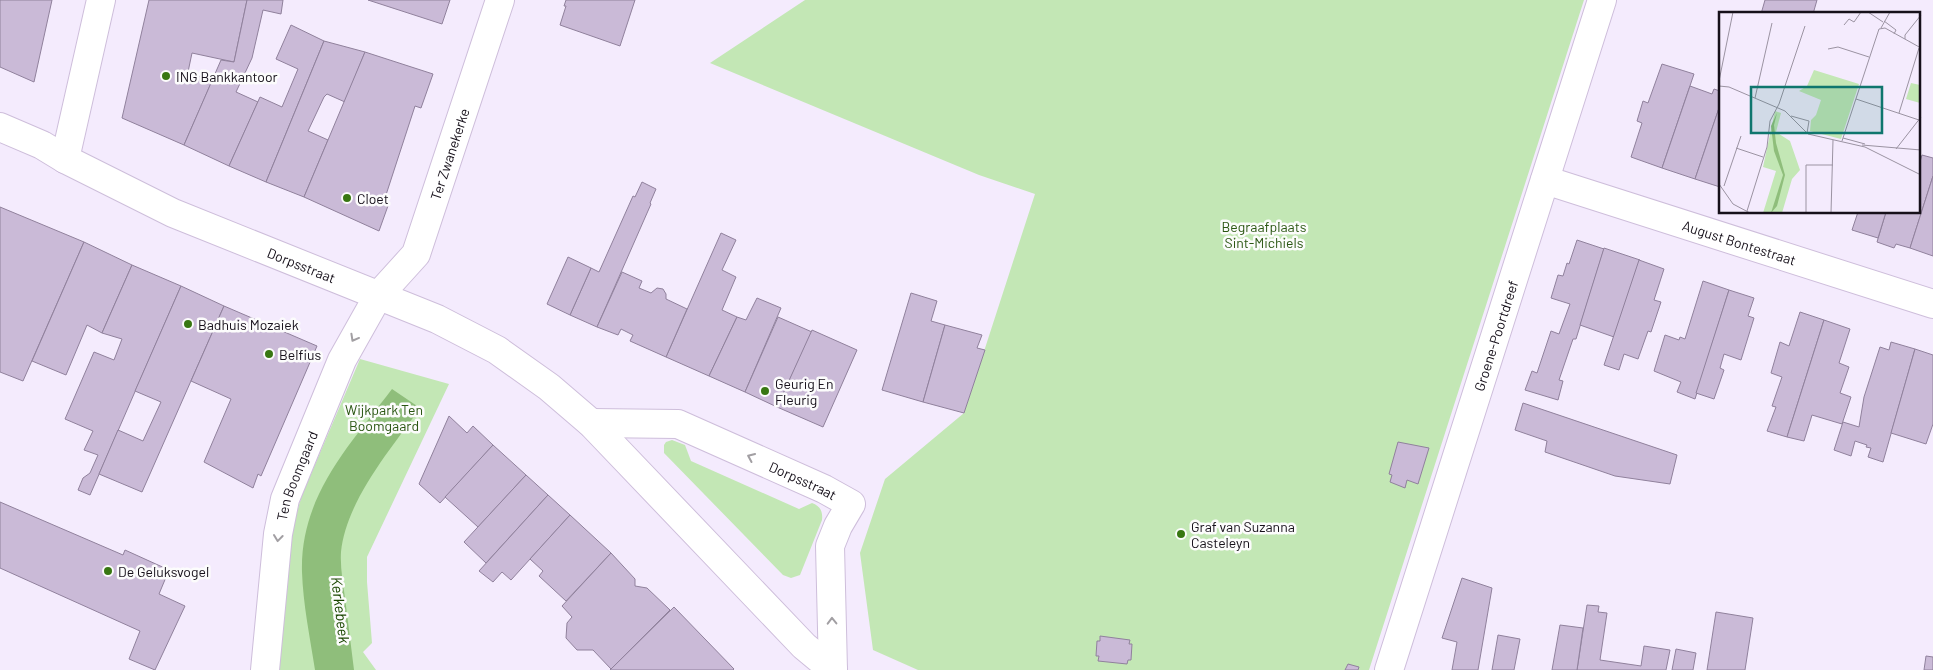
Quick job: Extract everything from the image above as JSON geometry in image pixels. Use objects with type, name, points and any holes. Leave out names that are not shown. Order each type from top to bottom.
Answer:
[{"type":"street","points":[[65,159],[101,0]]},
{"type":"street","name":"Ter Zwanekerke","points":[[378,296],[416,254],[500,0]]},
{"type":"street","name":"Groene-Poortdreef","points":[[1389,670],[1602,0]]},
{"type":"street","name":"Dorpsstraat","points":[[0,126],[42,145],[65,159],[173,213],[437,319],[497,350],[549,387],[591,423],[804,646],[833,670]]},
{"type":"street","name":"August Bontestraat","points":[[1545,180],[1933,304]]},
{"type":"street","name":"Ten Boomgaard","points":[[265,670],[278,534],[285,499],[342,360],[378,296]]},
{"type":"street","name":"Dorpsstraat","points":[[591,423],[678,424],[824,489],[851,504],[838,526],[830,546],[833,670]]},
{"type":"green space","name":"Begraafplaats Sint-Michiels","points":[[805,0],[1584,0],[1369,670],[918,670],[873,650],[860,553],[885,479],[964,413],[1035,194],[979,175],[710,63]]},
{"type":"green space","name":"Wijkpark Ten Boomgaard","points":[[360,359],[449,384],[367,557],[372,643],[363,652],[376,670],[278,670],[292,528],[302,495]]},
{"type":"green space","points":[[672,440],[685,445],[691,461],[799,509],[812,503],[819,507],[822,520],[800,575],[791,578],[783,575],[664,453],[664,445]]},
{"type":"water","name":"Kerkebeek","points":[[392,389],[420,408],[372,476],[351,514],[345,533],[341,552],[341,569],[354,670],[315,670],[305,609],[302,572],[304,545],[309,519],[330,473]]},
{"type":"building","points":[[0,0],[52,0],[34,82],[0,67]]},
{"type":"building","name":"ING Bankkantoor","points":[[149,0],[247,0],[234,62],[192,53],[188,72],[212,81],[184,145],[122,118]]},
{"type":"building","points":[[247,0],[283,0],[281,14],[263,10],[252,58],[236,92],[258,102],[229,166],[184,145],[221,60],[234,62]]},
{"type":"building","points":[[368,0],[450,0],[442,24]]},
{"type":"building","points":[[566,0],[635,0],[620,46],[560,25]]},
{"type":"building","points":[[1765,0],[1817,0],[1814,12],[1762,12]]},
{"type":"building","points":[[291,25],[324,41],[266,182],[229,166],[260,97],[282,107],[298,69],[276,59]]},
{"type":"building","points":[[324,41],[365,52],[345,102],[327,94],[308,131],[328,140],[304,197],[266,182]]},
{"type":"building","points":[[365,52],[433,74],[421,108],[415,106],[384,201],[389,203],[379,231],[304,197]]},
{"type":"building","points":[[1662,64],[1694,74],[1662,168],[1631,157],[1642,123],[1637,121],[1643,101],[1648,103]]},
{"type":"building","points":[[1690,86],[1712,94],[1714,89],[1719,91],[1719,108],[1695,179],[1662,168]]},
{"type":"building","points":[[1719,108],[1719,187],[1695,179]]},
{"type":"building","points":[[1922,155],[1933,158],[1933,176],[1910,248],[1896,244],[1894,248],[1877,242],[1885,214],[1920,214],[1920,162]]},
{"type":"building","points":[[1933,176],[1933,256],[1910,248]]},
{"type":"building","points":[[642,182],[656,189],[597,327],[570,315],[591,268],[599,272],[633,196],[635,197]]},
{"type":"building","points":[[0,207],[84,242],[23,381],[0,372]]},
{"type":"building","points":[[1857,214],[1885,214],[1878,238],[1852,230]]},
{"type":"building","points":[[721,233],[736,240],[722,270],[736,277],[722,310],[737,317],[709,376],[666,357]]},
{"type":"building","points":[[1577,240],[1604,249],[1576,339],[1573,339],[1559,380],[1563,381],[1558,400],[1525,390],[1532,371],[1537,373],[1551,331],[1559,334],[1570,304],[1551,298],[1558,275],[1563,276]]},
{"type":"building","points":[[84,242],[132,265],[102,333],[87,325],[66,375],[32,361]]},
{"type":"building","points":[[1604,248],[1640,260],[1614,337],[1580,325]]},
{"type":"building","points":[[568,257],[591,268],[570,315],[547,304]]},
{"type":"building","points":[[1639,260],[1664,269],[1654,300],[1661,302],[1651,332],[1648,331],[1638,359],[1624,354],[1619,370],[1604,365]]},
{"type":"building","points":[[132,265],[181,286],[90,495],[78,490],[83,478],[90,473],[98,455],[84,450],[93,431],[65,419],[94,352],[114,360],[122,339],[102,333]]},
{"type":"building","points":[[622,272],[642,281],[639,288],[651,293],[657,288],[663,289],[666,299],[687,309],[666,357],[630,341],[633,335],[621,329],[618,335],[597,327]]},
{"type":"building","points":[[1703,281],[1729,290],[1695,399],[1677,392],[1681,382],[1654,371],[1665,335],[1679,340],[1680,337],[1685,339]]},
{"type":"building","points":[[181,286],[224,306],[142,492],[99,474],[118,430],[143,441],[161,402],[135,391]]},
{"type":"building","points":[[1729,290],[1754,298],[1748,316],[1754,318],[1741,360],[1724,354],[1720,368],[1724,370],[1714,399],[1696,393]]},
{"type":"building","points":[[911,293],[937,301],[931,321],[945,325],[923,402],[882,390]]},
{"type":"building","points":[[757,298],[781,308],[745,392],[709,376],[737,317],[746,320]]},
{"type":"building","points":[[224,306],[317,346],[261,476],[258,474],[253,488],[204,462],[231,399],[191,381]]},
{"type":"building","points":[[1800,312],[1824,320],[1787,437],[1767,431],[1776,407],[1772,406],[1782,377],[1771,373],[1780,342],[1789,346]]},
{"type":"building","points":[[778,317],[812,332],[777,407],[745,392]]},
{"type":"building","points":[[1824,320],[1850,329],[1839,363],[1849,367],[1840,393],[1851,397],[1842,424],[1812,415],[1804,441],[1787,437]]},
{"type":"building","points":[[945,325],[982,335],[977,348],[985,350],[964,413],[923,402]]},
{"type":"building","points":[[812,330],[857,350],[823,427],[777,407]]},
{"type":"building","points":[[1891,342],[1915,349],[1883,462],[1868,457],[1871,448],[1855,441],[1851,456],[1834,450],[1843,422],[1859,427],[1864,397],[1880,347],[1889,350]]},
{"type":"building","points":[[1915,349],[1933,355],[1933,424],[1926,444],[1891,433]]},
{"type":"building","points":[[1523,403],[1677,455],[1670,484],[1615,476],[1545,452],[1547,441],[1515,430]]},
{"type":"building","points":[[449,416],[467,433],[473,426],[493,445],[440,503],[419,484]]},
{"type":"building","points":[[1398,442],[1429,448],[1418,484],[1407,480],[1405,488],[1390,482],[1392,475],[1389,474]]},
{"type":"building","points":[[493,445],[526,475],[478,527],[445,497]]},
{"type":"building","points":[[526,475],[548,495],[486,563],[464,542]]},
{"type":"building","points":[[548,495],[570,515],[511,580],[502,572],[493,582],[479,571]]},
{"type":"building","points":[[0,502],[123,555],[125,550],[169,570],[159,594],[185,606],[155,670],[129,659],[140,631],[0,568]]},
{"type":"building","points":[[570,515],[611,553],[566,601],[539,576],[543,571],[530,559]]},
{"type":"building","points":[[611,553],[635,579],[635,586],[647,588],[670,610],[611,669],[593,650],[577,650],[566,638],[567,623],[572,617],[562,606]]},
{"type":"building","points":[[1462,578],[1492,588],[1478,670],[1452,670],[1457,642],[1442,638]]},
{"type":"building","points":[[1587,605],[1599,606],[1598,612],[1607,613],[1600,660],[1641,666],[1644,646],[1670,650],[1666,670],[1577,670]]},
{"type":"building","points":[[674,607],[733,670],[610,670]]},
{"type":"building","points":[[1716,612],[1753,618],[1745,670],[1707,670]]},
{"type":"building","points":[[1560,625],[1583,628],[1577,670],[1552,670]]},
{"type":"building","points":[[1498,635],[1520,639],[1514,670],[1492,670]]},
{"type":"building","points":[[1100,636],[1130,640],[1129,644],[1132,644],[1131,660],[1128,660],[1127,664],[1098,661],[1099,656],[1096,656],[1097,641],[1100,641]]},
{"type":"building","points":[[1676,649],[1696,653],[1693,670],[1672,670]]},
{"type":"building","points":[[1926,656],[1933,657],[1933,670],[1924,670]]},
{"type":"building","points":[[1348,664],[1359,667],[1358,670],[1345,670]]},
{"type":"place","name":"ING Bankkantoor","points":[[166,76]]},
{"type":"place","name":"Cloet","points":[[347,198]]},
{"type":"place","name":"Badhuis Mozaiek","points":[[188,324]]},
{"type":"place","name":"Belfius","points":[[269,354]]},
{"type":"place","name":"Geurig En Fleurig","points":[[765,391]]},
{"type":"place","name":"Graf van Suzanna Casteleyn","points":[[1181,534]]},
{"type":"place","name":"De Geluksvogel","points":[[108,571]]}]
